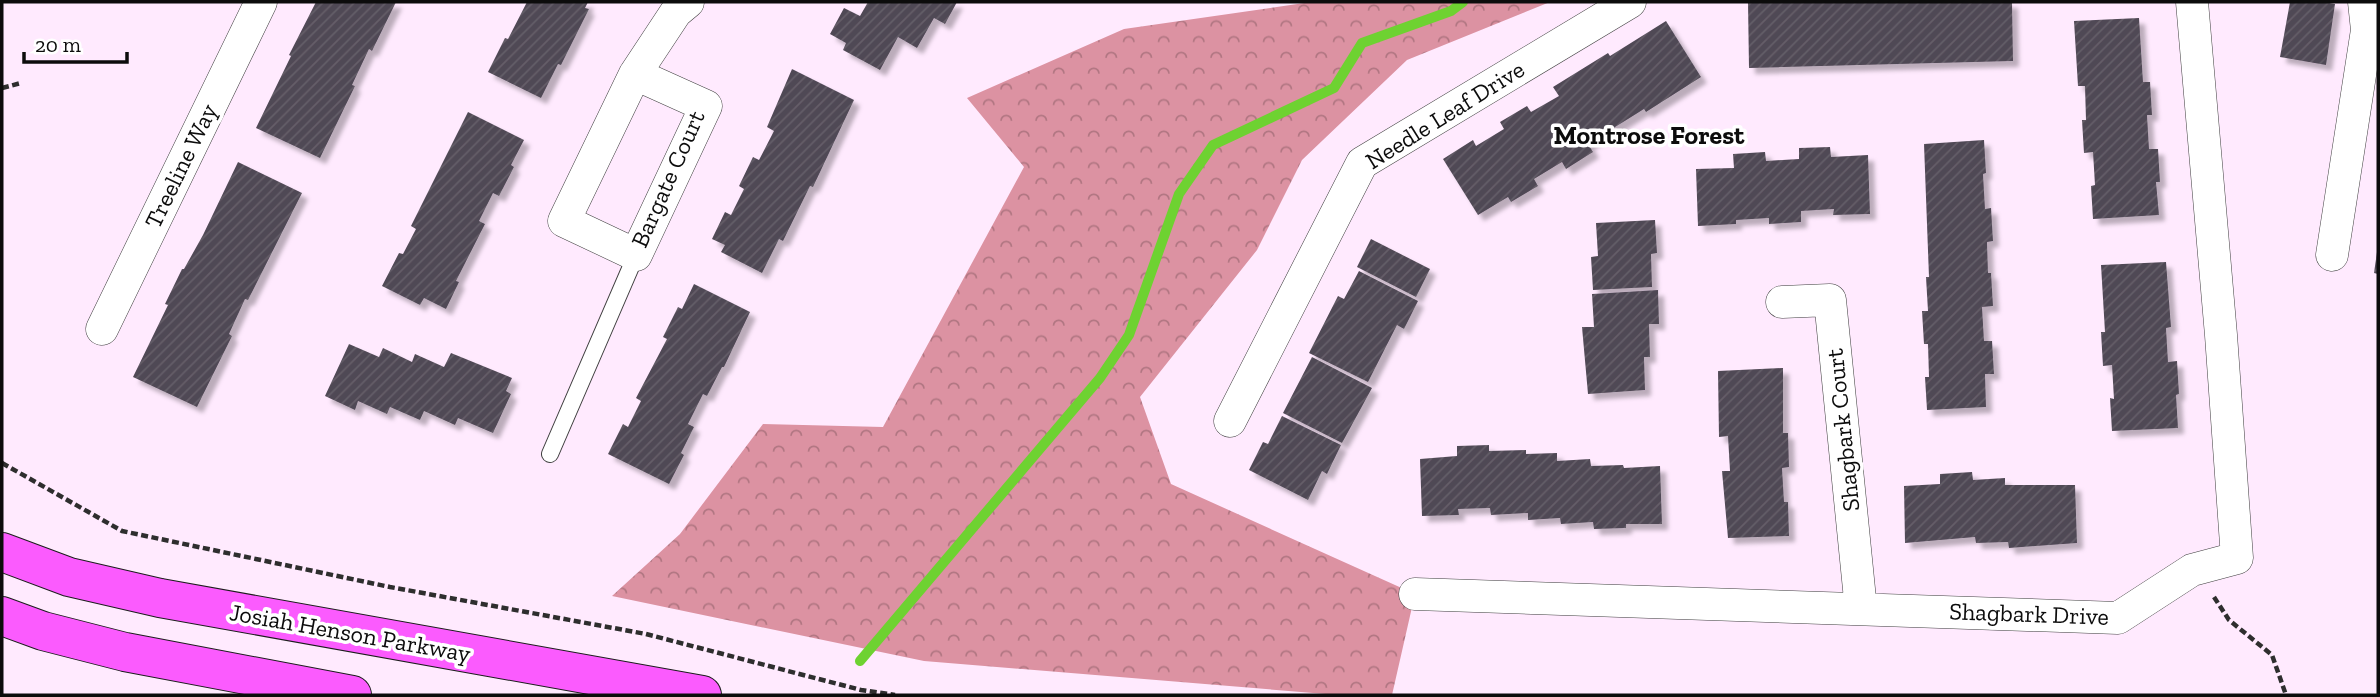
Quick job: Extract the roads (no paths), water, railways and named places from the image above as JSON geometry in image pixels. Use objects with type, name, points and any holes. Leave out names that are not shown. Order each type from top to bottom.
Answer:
[{"type":"main road","name":"Josiah Henson Parkway","points":[[2,552],[69,577],[160,598],[702,695]]},
{"type":"main road","points":[[2,616],[43,631],[114,650],[352,695]]},
{"type":"street","name":"Treeline Way","points":[[102,329],[261,2]]},
{"type":"street","name":"Bargate Court","points":[[635,74],[706,106],[636,254],[564,221],[635,74],[676,12],[688,2]]},
{"type":"street","name":"Needle Leaf Drive","points":[[1230,421],[1362,163],[1630,2]]},
{"type":"street","name":"Shagbark Drive","points":[[1415,594],[2118,618],[2192,570],[2237,558],[2192,2]]},
{"type":"street","points":[[2332,256],[2367,30],[2364,2]]},
{"type":"street","name":"Shagbark Court","points":[[1782,302],[1830,300],[1861,609]]},
{"type":"lane","points":[[550,454],[636,254]]},
{"type":"waterway","points":[[860,661],[1100,378],[1129,335],[1179,194],[1213,145],[1334,88],[1362,43],[1451,11],[1463,2]]},
{"type":"district","name":"Montrose Forest","points":[[1649,135]]}]
